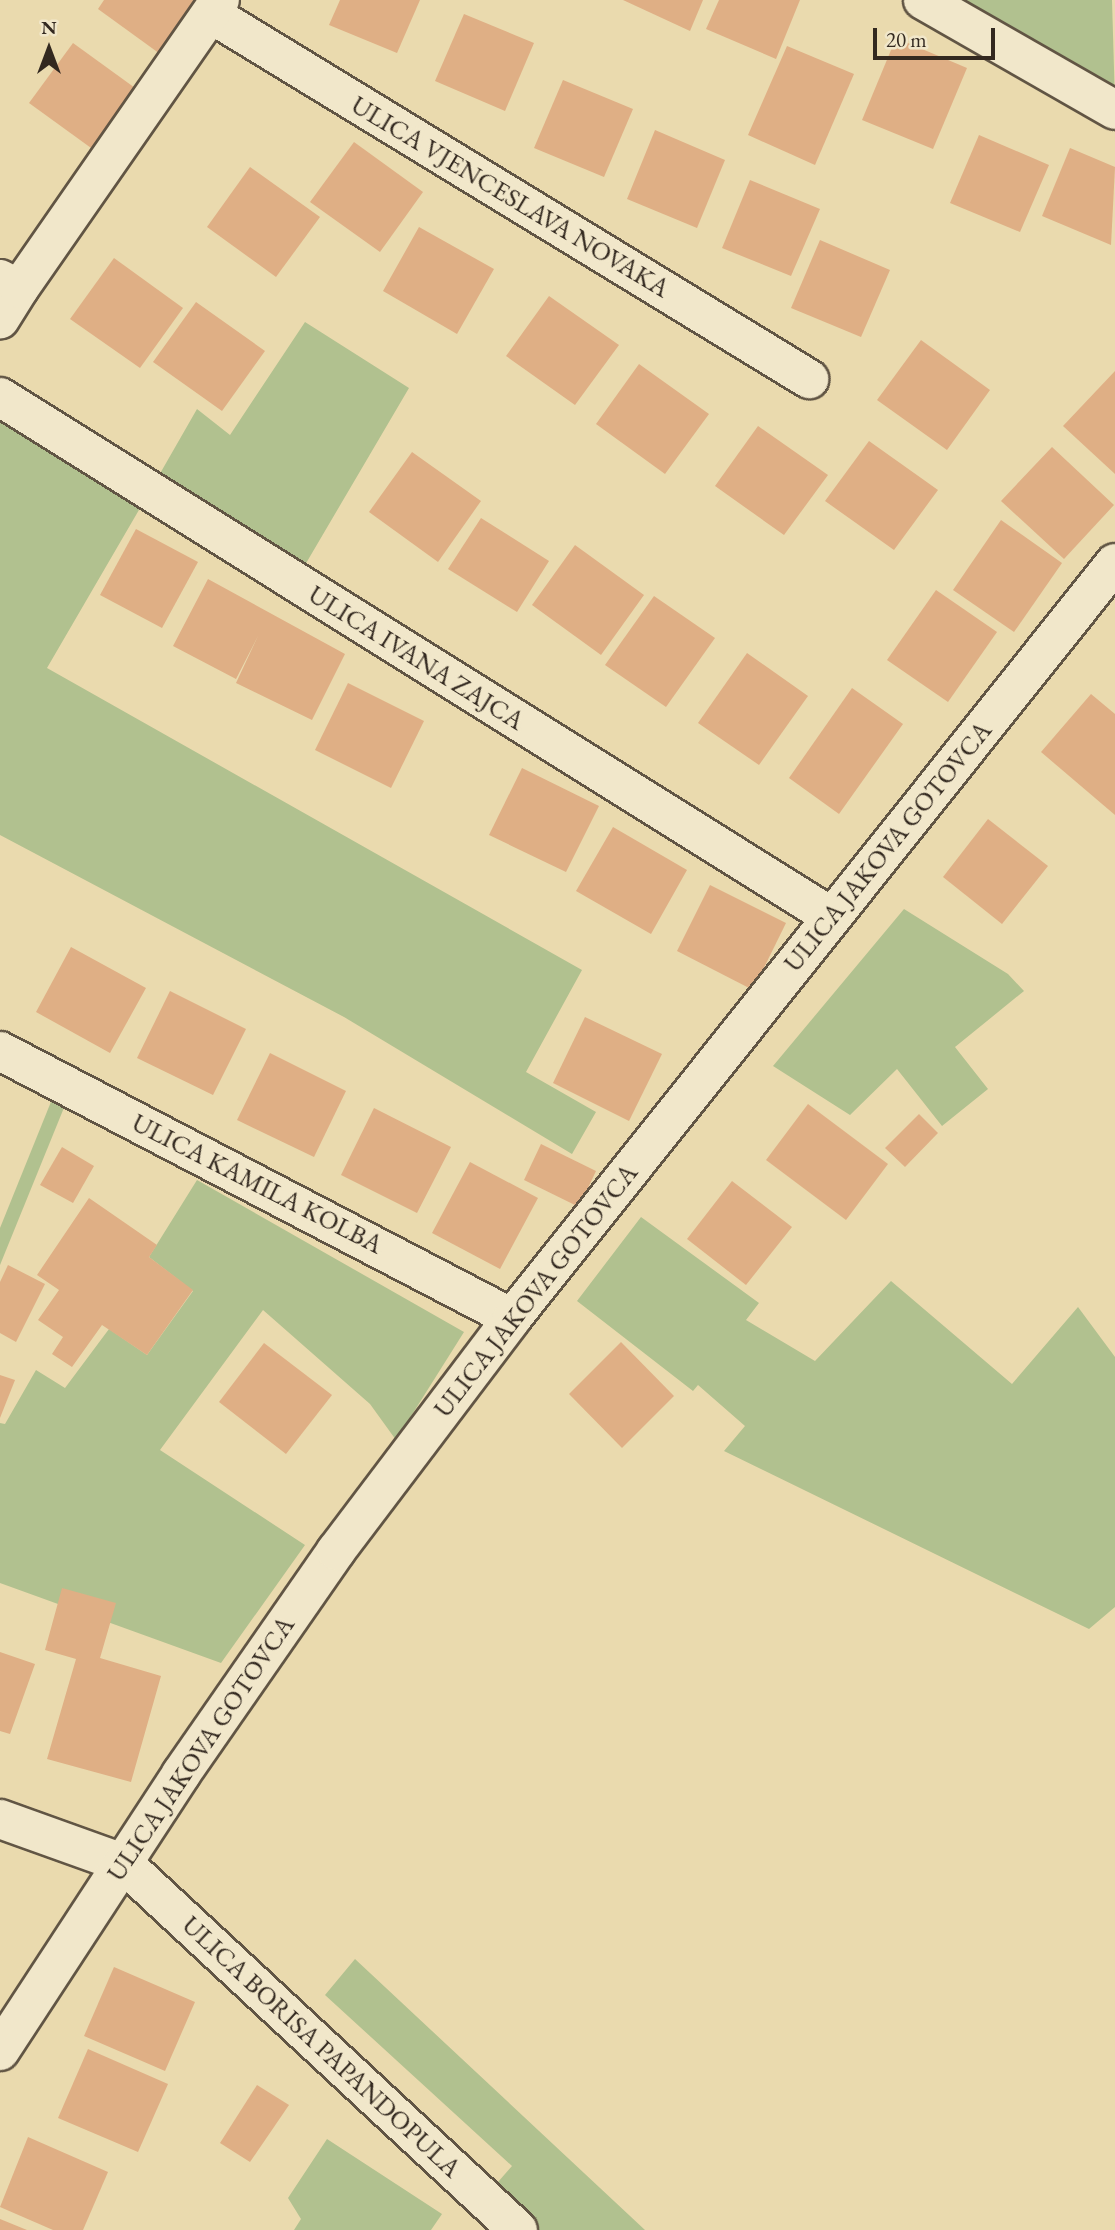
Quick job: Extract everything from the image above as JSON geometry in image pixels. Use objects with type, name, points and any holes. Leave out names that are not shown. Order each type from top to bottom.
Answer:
[{"type":"street","points":[[922,0],[1115,110]]},
{"type":"street","points":[[6,296],[216,7]]},
{"type":"street","name":"ULICA VJENCESLAVA NOVAKA","points":[[216,7],[809,379]]},
{"type":"street","name":"ULICA IVANA ZAJCA","points":[[0,397],[832,917]]},
{"type":"street","name":"ULICA JAKOVA GOTOVCA","points":[[0,2051],[123,1863],[335,1551],[512,1318],[1115,563]]},
{"type":"street","name":"ULICA KAMILA KOLBA","points":[[0,1051],[512,1318]]},
{"type":"street","points":[[0,1819],[123,1863]]},
{"type":"street","name":"ULICA BORISA PAPANDOPULA","points":[[123,1863],[518,2230]]},
{"type":"green space","points":[[925,0],[1112,0],[1115,103]]},
{"type":"green space","points":[[305,322],[409,388],[295,582],[150,491],[197,409],[230,435]]},
{"type":"green space","points":[[0,397],[150,491],[47,668],[582,970],[526,1072],[596,1112],[572,1154],[344,1017],[0,835]]},
{"type":"green space","points":[[904,909],[1008,974],[1024,991],[955,1047],[988,1089],[942,1126],[897,1069],[850,1115],[773,1066]]},
{"type":"green space","points":[[59,1082],[72,1088],[0,1265],[0,1228]]},
{"type":"green space","points":[[197,1180],[464,1332],[396,1440],[370,1404],[263,1310],[160,1450],[305,1545],[221,1663],[0,1583],[0,1423],[5,1424],[36,1370],[65,1388],[109,1329],[147,1355],[193,1291],[149,1257]]},
{"type":"green space","points":[[641,1217],[759,1303],[746,1320],[815,1361],[891,1281],[1012,1384],[1078,1307],[1115,1357],[1115,1607],[1089,1629],[724,1451],[745,1426],[698,1385],[693,1391],[577,1301]]},
{"type":"green space","points":[[355,1959],[645,2230],[518,2230],[484,2198],[512,2166],[325,1995]]},
{"type":"green space","points":[[327,2139],[442,2214],[431,2230],[294,2230],[301,2219],[288,2198]]},
{"type":"building","points":[[104,0],[210,0],[167,59],[98,9]]},
{"type":"building","points":[[340,0],[420,0],[397,53],[329,25]]},
{"type":"building","points":[[623,0],[703,0],[690,31]]},
{"type":"building","points":[[719,0],[800,0],[776,59],[706,29]]},
{"type":"building","points":[[464,14],[534,43],[505,111],[435,81]]},
{"type":"building","points":[[896,38],[967,68],[933,149],[862,120]]},
{"type":"building","points":[[73,43],[142,93],[98,153],[29,103]]},
{"type":"building","points":[[787,46],[854,74],[815,165],[748,135]]},
{"type":"building","points":[[563,80],[633,109],[604,177],[534,148]]},
{"type":"building","points":[[655,130],[725,160],[697,228],[627,199]]},
{"type":"building","points":[[979,135],[1049,165],[1020,232],[950,203]]},
{"type":"building","points":[[354,142],[423,192],[380,252],[310,202]]},
{"type":"building","points":[[1070,148],[1115,167],[1111,245],[1042,216]]},
{"type":"building","points":[[250,167],[320,217],[276,277],[207,227]]},
{"type":"building","points":[[750,180],[820,209],[791,276],[722,248]]},
{"type":"building","points":[[419,227],[494,269],[457,334],[383,291]]},
{"type":"building","points":[[820,240],[890,270],[861,337],[791,308]]},
{"type":"building","points":[[114,258],[183,308],[140,368],[70,319]]},
{"type":"building","points":[[549,296],[619,345],[575,405],[506,356]]},
{"type":"building","points":[[196,302],[265,351],[222,411],[153,362]]},
{"type":"building","points":[[921,340],[990,390],[947,450],[877,400]]},
{"type":"building","points":[[639,364],[709,414],[665,474],[596,424]]},
{"type":"building","points":[[1115,371],[1115,474],[1063,426]]},
{"type":"building","points":[[758,426],[828,475],[784,535],[715,486]]},
{"type":"building","points":[[869,441],[938,490],[894,550],[825,501]]},
{"type":"building","points":[[1052,447],[1114,505],[1064,559],[1001,501]]},
{"type":"building","points":[[412,452],[481,501],[438,562],[369,512]]},
{"type":"building","points":[[481,518],[549,561],[517,612],[448,569]]},
{"type":"building","points":[[1001,520],[1062,563],[1014,632],[953,590]]},
{"type":"building","points":[[136,529],[198,562],[162,628],[100,595]]},
{"type":"building","points":[[575,545],[644,595],[601,655],[532,605]]},
{"type":"building","points":[[208,579],[345,654],[312,720],[236,683],[258,636],[236,679],[173,646]]},
{"type":"building","points":[[936,590],[997,632],[948,702],[887,660]]},
{"type":"building","points":[[654,596],[715,638],[666,707],[605,665]]},
{"type":"building","points":[[747,653],[808,696],[759,765],[698,723]]},
{"type":"building","points":[[348,683],[424,721],[391,788],[315,750]]},
{"type":"building","points":[[852,688],[903,724],[839,814],[789,778]]},
{"type":"building","points":[[1091,694],[1115,714],[1115,815],[1041,752]]},
{"type":"building","points":[[522,768],[599,806],[566,872],[489,835]]},
{"type":"building","points":[[988,819],[1048,866],[1002,924],[943,877]]},
{"type":"building","points":[[613,827],[687,870],[651,934],[576,891]]},
{"type":"building","points":[[710,885],[786,923],[753,990],[677,951]]},
{"type":"building","points":[[71,947],[146,988],[110,1053],[36,1012]]},
{"type":"building","points":[[170,991],[246,1029],[213,1095],[137,1058]]},
{"type":"building","points":[[585,1017],[662,1054],[629,1121],[553,1083]]},
{"type":"building","points":[[270,1053],[346,1091],[314,1157],[237,1120]]},
{"type":"building","points":[[808,1104],[888,1164],[846,1220],[766,1160]]},
{"type":"building","points":[[374,1108],[451,1147],[417,1213],[341,1175]]},
{"type":"building","points":[[919,1114],[938,1133],[905,1167],[885,1148]]},
{"type":"building","points":[[541,1144],[596,1171],[579,1207],[524,1180]]},
{"type":"building","points":[[62,1147],[94,1166],[73,1203],[40,1185]]},
{"type":"building","points":[[470,1162],[538,1198],[500,1269],[432,1233]]},
{"type":"building","points":[[732,1181],[792,1227],[746,1285],[687,1239]]},
{"type":"building","points":[[89,1198],[157,1245],[149,1257],[193,1290],[147,1355],[102,1325],[72,1367],[52,1354],[63,1337],[38,1320],[59,1290],[37,1275]]},
{"type":"building","points":[[8,1265],[45,1284],[16,1342],[0,1333],[0,1282]]},
{"type":"building","points":[[621,1342],[674,1396],[622,1448],[569,1394]]},
{"type":"building","points":[[264,1343],[332,1395],[286,1454],[219,1402]]},
{"type":"building","points":[[0,1375],[15,1380],[0,1418]]},
{"type":"building","points":[[62,1588],[116,1603],[100,1658],[161,1676],[131,1782],[47,1759],[76,1659],[45,1650]]},
{"type":"building","points":[[0,1652],[35,1664],[10,1734],[0,1731]]},
{"type":"building","points":[[114,1967],[195,2002],[165,2071],[84,2036]]},
{"type":"building","points":[[88,2049],[168,2084],[138,2152],[58,2118]]},
{"type":"building","points":[[257,2085],[289,2105],[250,2162],[220,2143]]},
{"type":"building","points":[[28,2137],[108,2172],[83,2230],[53,2230],[0,2207]]},
{"type":"building","points":[[0,2219],[27,2230],[0,2230]]}]
